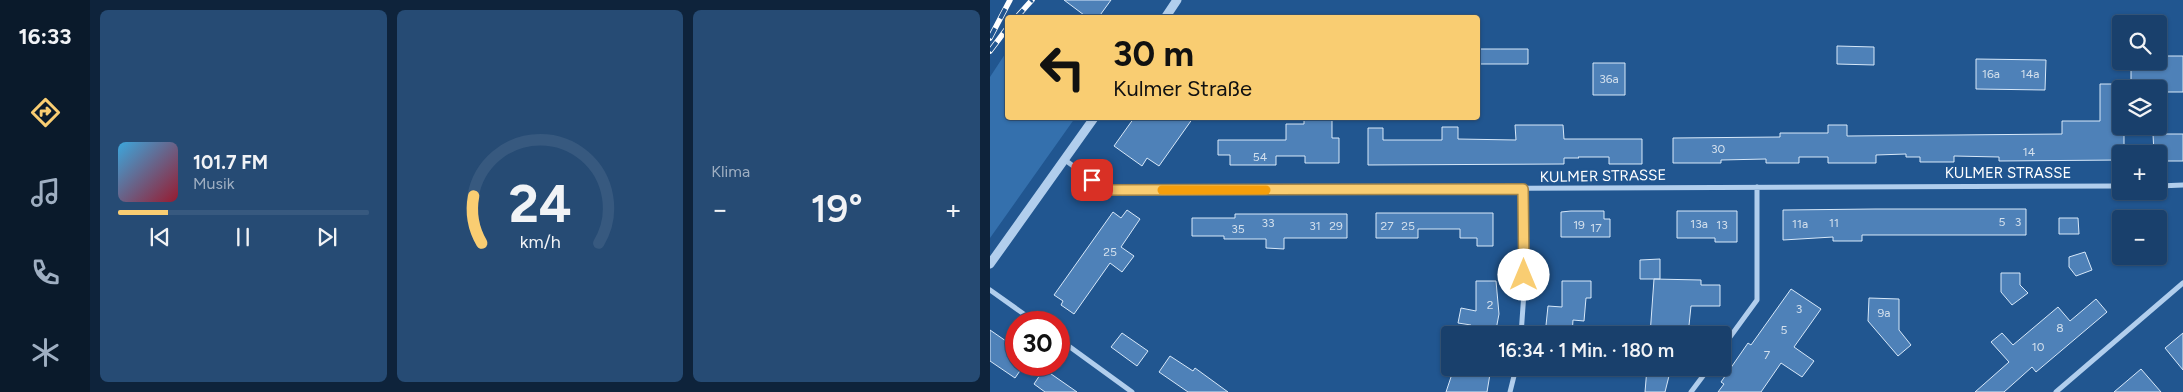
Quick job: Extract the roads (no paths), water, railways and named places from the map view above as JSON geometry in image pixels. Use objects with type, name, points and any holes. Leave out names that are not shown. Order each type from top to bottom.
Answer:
[{"type":"street","points":[[1167,15],[1177,0]]},
{"type":"street","points":[[990,264],[1093,120]]},
{"type":"street","name":"KULMER STRASSE","points":[[1064,160],[1106,190],[2112,186]]},
{"type":"street","points":[[2167,186],[2183,185]]},
{"type":"street","points":[[1731,336],[1757,300],[1757,187]]},
{"type":"street","points":[[1522,326],[1524,292],[1523,189]]},
{"type":"street","points":[[2056,392],[2183,283]]},
{"type":"street","points":[[990,290],[1020,311]]},
{"type":"street","points":[[1070,347],[1132,392]]},
{"type":"street","points":[[1510,392],[1514,376]]},
{"type":"street","points":[[1691,392],[1703,376]]},
{"type":"railway","points":[[990,38],[1010,0]]},
{"type":"railway","points":[[1019,15],[1032,0]]},
{"type":"railway","points":[[990,51],[1005,31]]}]
